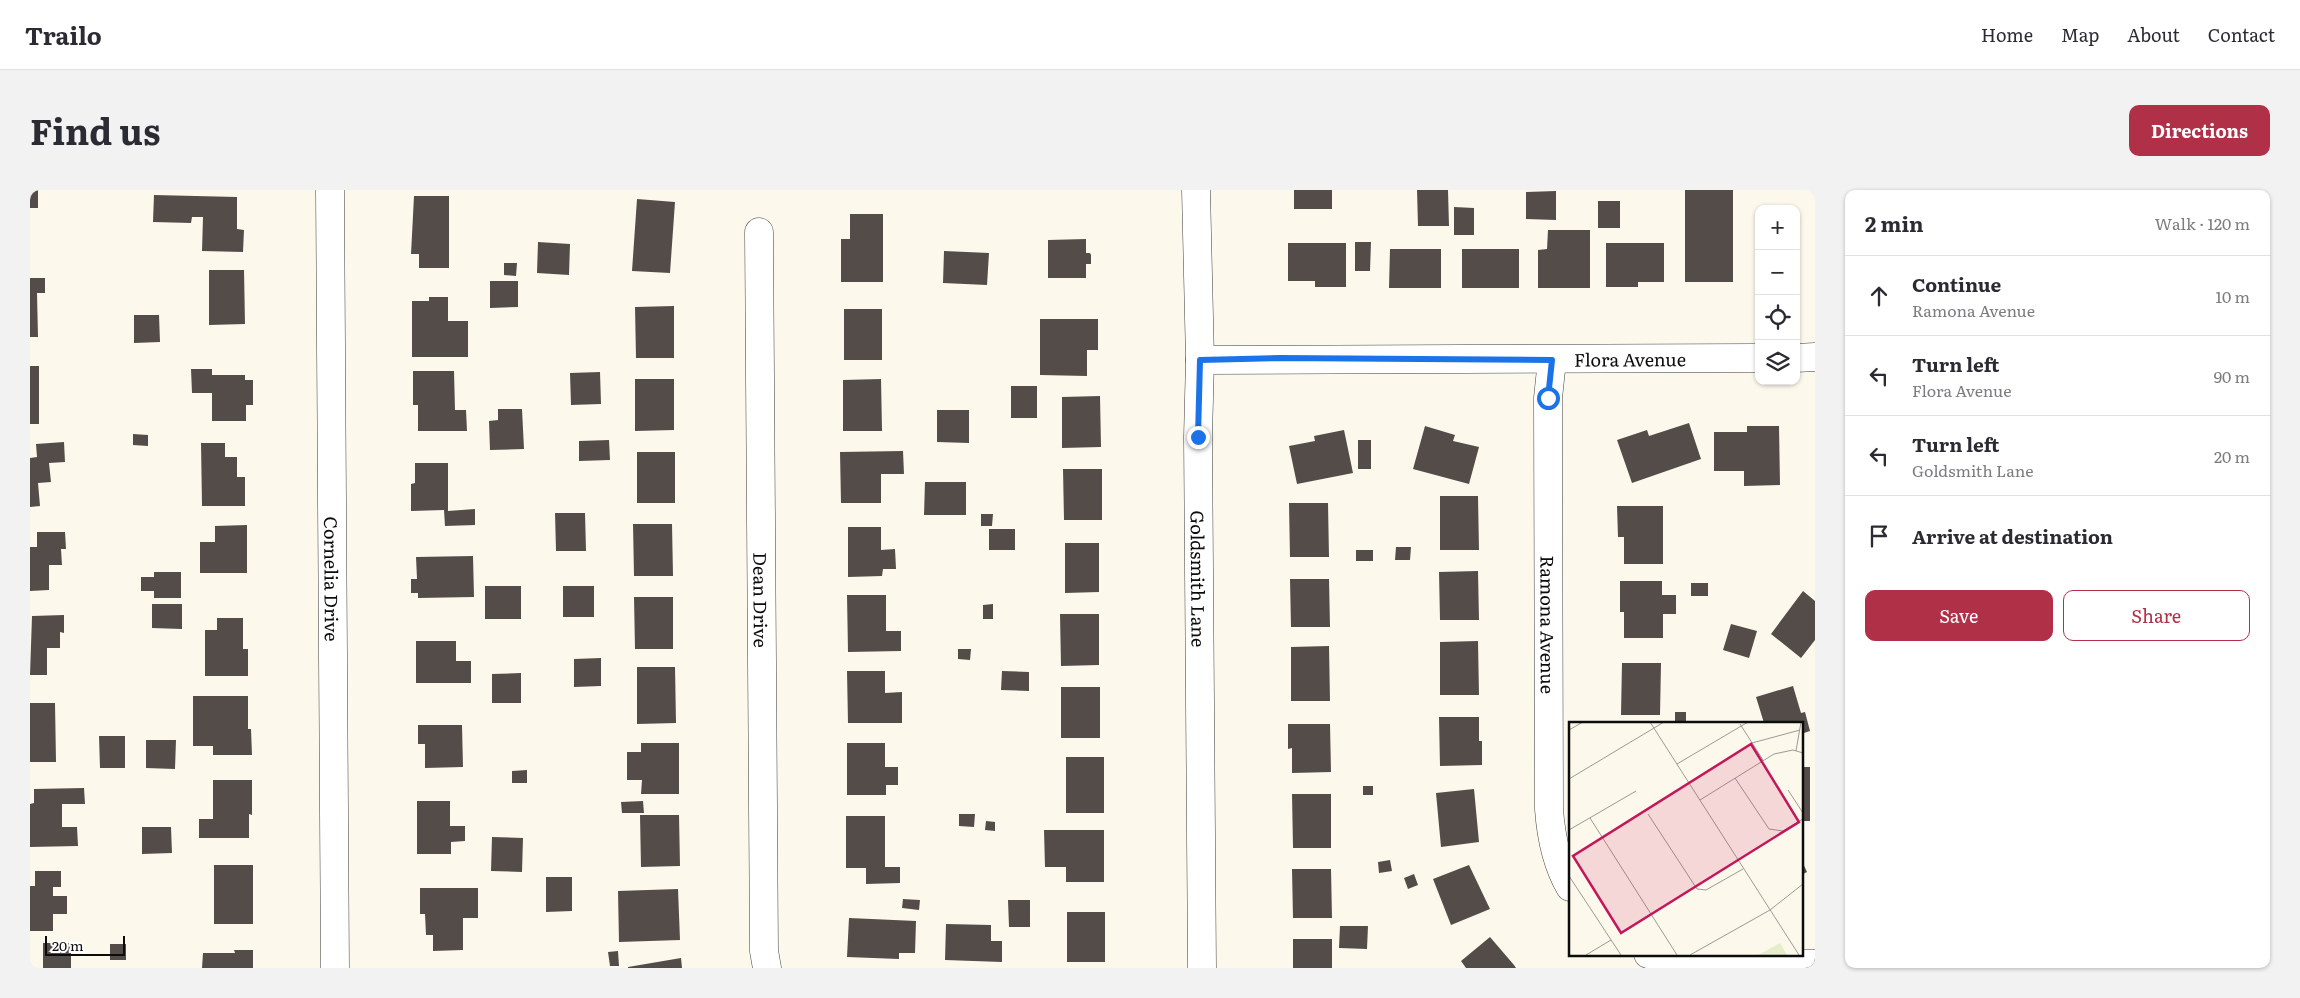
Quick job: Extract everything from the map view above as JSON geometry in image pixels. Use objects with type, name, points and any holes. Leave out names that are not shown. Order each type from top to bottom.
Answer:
[{"type":"street","name":"Cornelia Drive","points":[[330,190],[336,968]]},
{"type":"street","name":"Goldsmith Lane","points":[[1196,190],[1200,360],[1198,437],[1202,968]]},
{"type":"street","name":"Dean Drive","points":[[759,232],[764,941],[767,968]]},
{"type":"street","points":[[1800,358],[1815,357]]},
{"type":"street","name":"Flora Avenue","points":[[1200,360],[1279,358],[1552,360],[1755,358]]},
{"type":"street","name":"Ramona Avenue","points":[[1552,360],[1548,398],[1548,809],[1556,856],[1569,885]]},
{"type":"street","points":[[1656,956],[1686,964],[1815,964]]},
{"type":"building","points":[[30,190],[38,190],[38,208],[30,208]]},
{"type":"building","points":[[1294,190],[1332,190],[1332,209],[1294,209]]},
{"type":"building","points":[[1417,190],[1448,190],[1449,226],[1418,226]]},
{"type":"building","points":[[1685,190],[1733,190],[1733,282],[1685,282]]},
{"type":"building","points":[[1556,191],[1556,220],[1526,219],[1526,192]]},
{"type":"building","points":[[154,195],[237,197],[237,229],[244,230],[243,252],[202,251],[203,217],[192,217],[191,223],[153,222]]},
{"type":"building","points":[[414,196],[449,196],[449,268],[419,268],[419,254],[411,254]]},
{"type":"building","points":[[637,199],[675,202],[670,273],[632,271]]},
{"type":"building","points":[[1598,201],[1620,201],[1620,228],[1598,228]]},
{"type":"building","points":[[1454,207],[1474,208],[1474,235],[1454,235]]},
{"type":"building","points":[[850,214],[883,214],[883,282],[841,282],[841,239],[850,239]]},
{"type":"building","points":[[1548,230],[1590,230],[1590,288],[1538,288],[1538,250],[1547,249]]},
{"type":"building","points":[[1086,239],[1086,253],[1091,255],[1091,264],[1086,264],[1086,278],[1048,278],[1048,240]]},
{"type":"building","points":[[538,242],[570,244],[569,275],[537,273]]},
{"type":"building","points":[[1355,242],[1371,242],[1370,271],[1355,271]]},
{"type":"building","points":[[1288,243],[1346,243],[1346,287],[1315,287],[1315,281],[1288,281]]},
{"type":"building","points":[[1606,243],[1664,243],[1664,282],[1638,282],[1638,287],[1606,287]]},
{"type":"building","points":[[1390,249],[1441,249],[1441,288],[1389,288]]},
{"type":"building","points":[[1462,249],[1519,249],[1519,288],[1462,288]]},
{"type":"building","points":[[944,251],[989,253],[987,285],[943,283]]},
{"type":"building","points":[[504,263],[517,263],[516,276],[504,275]]},
{"type":"building","points":[[209,270],[244,270],[245,324],[209,325]]},
{"type":"building","points":[[30,278],[45,278],[45,293],[37,293],[38,337],[30,337]]},
{"type":"building","points":[[490,281],[518,281],[518,307],[490,308]]},
{"type":"building","points":[[429,297],[448,297],[448,321],[468,321],[468,357],[412,357],[412,301],[429,301]]},
{"type":"building","points":[[674,306],[674,358],[636,358],[635,307]]},
{"type":"building","points":[[844,309],[882,309],[882,360],[844,360]]},
{"type":"building","points":[[134,315],[159,315],[160,342],[134,343]]},
{"type":"building","points":[[1040,319],[1098,319],[1098,350],[1087,350],[1087,376],[1040,375]]},
{"type":"building","points":[[30,366],[39,366],[39,424],[30,424]]},
{"type":"building","points":[[191,369],[212,369],[212,375],[245,375],[245,380],[253,380],[253,405],[246,405],[246,421],[212,421],[212,393],[192,393]]},
{"type":"building","points":[[413,371],[454,371],[455,410],[466,410],[467,431],[418,431],[418,405],[413,405]]},
{"type":"building","points":[[600,372],[601,404],[571,405],[570,373]]},
{"type":"building","points":[[635,379],[674,379],[674,430],[635,431]]},
{"type":"building","points":[[881,379],[882,431],[843,431],[843,380]]},
{"type":"building","points":[[1011,386],[1037,386],[1037,418],[1011,418]]},
{"type":"building","points":[[1100,396],[1101,447],[1062,448],[1062,397]]},
{"type":"building","points":[[498,409],[522,409],[524,449],[490,450],[489,421],[498,420]]},
{"type":"building","points":[[937,410],[969,410],[969,443],[937,442]]},
{"type":"building","points":[[1689,423],[1701,459],[1632,483],[1617,440],[1647,430],[1649,436]]},
{"type":"building","points":[[1425,426],[1455,435],[1453,441],[1479,447],[1469,484],[1413,469]]},
{"type":"building","points":[[1747,426],[1779,426],[1780,485],[1744,486],[1744,471],[1714,471],[1714,432],[1747,432]]},
{"type":"building","points":[[1344,430],[1353,473],[1297,484],[1289,446],[1315,441],[1314,436]]},
{"type":"building","points":[[133,434],[148,435],[148,446],[133,445]]},
{"type":"building","points":[[609,440],[610,460],[579,461],[579,441]]},
{"type":"building","points":[[1358,440],[1371,440],[1371,469],[1358,469]]},
{"type":"building","points":[[64,442],[65,462],[49,463],[51,482],[38,483],[40,506],[30,507],[30,458],[37,457],[36,444]]},
{"type":"building","points":[[201,443],[225,443],[225,457],[237,457],[237,477],[245,477],[245,506],[202,506]]},
{"type":"building","points":[[903,451],[904,474],[881,474],[881,503],[841,503],[840,452]]},
{"type":"building","points":[[637,452],[675,452],[675,503],[637,503]]},
{"type":"building","points":[[415,463],[448,463],[448,511],[475,509],[475,525],[445,526],[444,510],[411,511],[411,484],[415,483]]},
{"type":"building","points":[[1063,469],[1102,469],[1102,520],[1064,520]]},
{"type":"building","points":[[925,482],[966,482],[966,515],[924,515]]},
{"type":"building","points":[[1440,496],[1478,496],[1479,550],[1440,550]]},
{"type":"building","points":[[1289,503],[1328,503],[1329,557],[1290,557]]},
{"type":"building","points":[[1617,506],[1663,506],[1663,564],[1624,564],[1624,537],[1618,537]]},
{"type":"building","points":[[555,513],[585,513],[586,551],[556,551]]},
{"type":"building","points":[[981,514],[993,514],[992,526],[981,526]]},
{"type":"building","points":[[633,524],[672,524],[673,576],[634,576]]},
{"type":"building","points":[[247,525],[247,573],[200,573],[200,542],[215,542],[215,526]]},
{"type":"building","points":[[848,527],[881,527],[881,550],[895,549],[896,569],[883,569],[882,576],[848,577]]},
{"type":"building","points":[[989,529],[1015,529],[1015,550],[989,550]]},
{"type":"building","points":[[37,532],[65,532],[66,549],[61,549],[62,565],[49,565],[49,590],[30,591],[30,547],[37,547]]},
{"type":"building","points":[[1065,543],[1099,543],[1099,592],[1065,593]]},
{"type":"building","points":[[1396,547],[1411,547],[1410,560],[1395,560]]},
{"type":"building","points":[[1356,550],[1373,550],[1373,561],[1356,561]]},
{"type":"building","points":[[473,556],[474,597],[418,598],[418,593],[411,593],[411,579],[417,579],[416,557]]},
{"type":"building","points":[[1478,571],[1479,620],[1440,620],[1439,572]]},
{"type":"building","points":[[154,572],[181,572],[181,598],[154,598],[154,591],[141,591],[141,577],[154,577]]},
{"type":"building","points":[[1290,579],[1329,579],[1330,627],[1291,627]]},
{"type":"building","points":[[1620,581],[1662,581],[1662,595],[1676,595],[1676,614],[1663,614],[1663,638],[1624,638],[1624,612],[1620,612]]},
{"type":"building","points":[[1691,583],[1708,583],[1708,596],[1691,596]]},
{"type":"building","points":[[485,586],[521,586],[521,619],[485,619]]},
{"type":"building","points":[[563,586],[594,586],[594,617],[563,617]]},
{"type":"building","points":[[1803,591],[1815,601],[1815,640],[1801,658],[1771,634]]},
{"type":"building","points":[[847,595],[886,595],[886,631],[901,631],[901,651],[848,652]]},
{"type":"building","points":[[634,597],[673,597],[673,649],[635,649]]},
{"type":"building","points":[[152,604],[182,604],[182,629],[152,628]]},
{"type":"building","points":[[993,604],[993,619],[983,619],[983,605]]},
{"type":"building","points":[[1060,614],[1099,614],[1099,665],[1061,666]]},
{"type":"building","points":[[64,615],[64,633],[60,632],[60,648],[47,648],[47,675],[30,675],[32,616]]},
{"type":"building","points":[[217,618],[243,618],[243,649],[248,649],[248,676],[205,676],[205,630],[217,630]]},
{"type":"building","points":[[1731,624],[1757,631],[1749,658],[1723,650]]},
{"type":"building","points":[[416,641],[456,641],[456,661],[471,661],[471,683],[416,683]]},
{"type":"building","points":[[1478,641],[1479,695],[1440,695],[1440,642]]},
{"type":"building","points":[[1329,646],[1330,701],[1291,701],[1291,647]]},
{"type":"building","points":[[958,649],[971,649],[970,660],[958,659]]},
{"type":"building","points":[[601,658],[601,686],[574,687],[574,659]]},
{"type":"building","points":[[1622,663],[1661,663],[1660,715],[1621,715]]},
{"type":"building","points":[[637,667],[675,667],[676,723],[637,724]]},
{"type":"building","points":[[847,671],[885,671],[885,693],[902,692],[902,723],[848,723]]},
{"type":"building","points":[[1002,671],[1029,672],[1029,691],[1001,690]]},
{"type":"building","points":[[521,673],[521,703],[492,703],[492,674]]},
{"type":"building","points":[[1793,686],[1801,713],[1805,712],[1810,731],[1802,734],[1802,722],[1764,722],[1756,697]]},
{"type":"building","points":[[1061,687],[1100,687],[1100,738],[1061,738]]},
{"type":"building","points":[[193,696],[248,696],[248,729],[251,729],[252,755],[213,755],[213,746],[193,746]]},
{"type":"building","points":[[30,703],[55,703],[56,762],[30,762]]},
{"type":"building","points":[[1675,712],[1686,712],[1686,722],[1675,722]]},
{"type":"building","points":[[1439,717],[1479,717],[1482,765],[1440,766]]},
{"type":"building","points":[[1288,724],[1330,724],[1331,772],[1292,773],[1292,748],[1288,749]]},
{"type":"building","points":[[418,725],[462,725],[463,767],[425,768],[425,744],[418,744]]},
{"type":"building","points":[[99,736],[125,736],[125,768],[100,768]]},
{"type":"building","points":[[146,740],[176,740],[175,769],[146,768]]},
{"type":"building","points":[[641,743],[679,743],[679,794],[641,794],[642,780],[627,780],[627,752],[641,752]]},
{"type":"building","points":[[847,743],[885,743],[885,767],[898,767],[898,785],[886,785],[886,795],[847,795]]},
{"type":"building","points":[[1066,757],[1104,757],[1104,813],[1066,813]]},
{"type":"building","points":[[1802,767],[1810,767],[1810,821],[1802,821]]},
{"type":"building","points":[[527,770],[527,783],[512,783],[512,771]]},
{"type":"building","points":[[213,780],[252,780],[252,815],[249,814],[249,838],[199,838],[199,819],[213,819]]},
{"type":"building","points":[[1363,786],[1373,786],[1373,795],[1363,795]]},
{"type":"building","points":[[84,788],[85,804],[62,804],[62,827],[77,827],[78,846],[30,847],[30,804],[34,803],[34,789]]},
{"type":"building","points":[[1474,789],[1479,842],[1441,847],[1436,793]]},
{"type":"building","points":[[1292,794],[1331,794],[1331,848],[1293,848]]},
{"type":"building","points":[[417,801],[450,801],[450,826],[465,826],[465,841],[451,842],[451,854],[417,854]]},
{"type":"building","points":[[643,801],[644,813],[622,813],[621,802]]},
{"type":"building","points":[[959,814],[975,814],[974,827],[959,826]]},
{"type":"building","points":[[640,815],[679,815],[680,866],[641,867]]},
{"type":"building","points":[[846,816],[885,816],[885,867],[900,867],[900,883],[866,884],[866,868],[846,868]]},
{"type":"building","points":[[986,821],[995,822],[995,831],[985,830]]},
{"type":"building","points":[[142,827],[171,827],[172,853],[142,854]]},
{"type":"building","points":[[1044,830],[1104,830],[1104,882],[1066,882],[1066,867],[1045,867]]},
{"type":"building","points":[[492,837],[523,838],[522,872],[491,871]]},
{"type":"building","points":[[1390,860],[1392,871],[1379,873],[1378,862]]},
{"type":"building","points":[[1802,861],[1807,872],[1802,874]]},
{"type":"building","points":[[214,865],[253,865],[253,924],[214,924]]},
{"type":"building","points":[[1469,865],[1490,909],[1451,925],[1433,879]]},
{"type":"building","points":[[1292,869],[1331,869],[1332,918],[1293,918]]},
{"type":"building","points":[[35,871],[61,871],[61,887],[53,887],[53,896],[67,896],[67,914],[53,914],[53,931],[30,931],[30,886],[35,886]]},
{"type":"building","points":[[1414,874],[1418,885],[1408,889],[1404,878]]},
{"type":"building","points":[[546,877],[572,877],[572,911],[546,912]]},
{"type":"building","points":[[420,888],[478,888],[478,918],[463,918],[463,950],[433,951],[433,935],[426,935],[425,914],[420,914]]},
{"type":"building","points":[[678,889],[680,940],[619,942],[618,891]]},
{"type":"building","points":[[903,899],[920,900],[919,910],[902,908]]},
{"type":"building","points":[[1008,900],[1030,900],[1030,927],[1009,927]]},
{"type":"building","points":[[1067,912],[1105,912],[1105,962],[1067,962]]},
{"type":"building","points":[[849,918],[916,921],[915,953],[899,953],[899,959],[847,957]]},
{"type":"building","points":[[946,924],[991,925],[991,941],[1002,941],[1002,962],[945,960]]},
{"type":"building","points":[[1340,926],[1368,926],[1367,949],[1339,948]]},
{"type":"building","points":[[1490,937],[1516,968],[1466,968],[1461,961]]},
{"type":"building","points":[[1293,939],[1332,939],[1332,968],[1293,968]]},
{"type":"building","points":[[43,943],[71,943],[71,968],[43,968]]},
{"type":"building","points":[[110,944],[126,944],[126,960],[110,960]]},
{"type":"building","points":[[234,950],[253,950],[253,968],[202,968],[203,953],[235,953]]},
{"type":"building","points":[[618,951],[619,966],[610,966],[608,952]]},
{"type":"building","points":[[681,958],[682,968],[628,968],[628,967]]},
{"type":"route","points":[[1198,437],[1200,360],[1279,358],[1552,360],[1548,398]]}]
